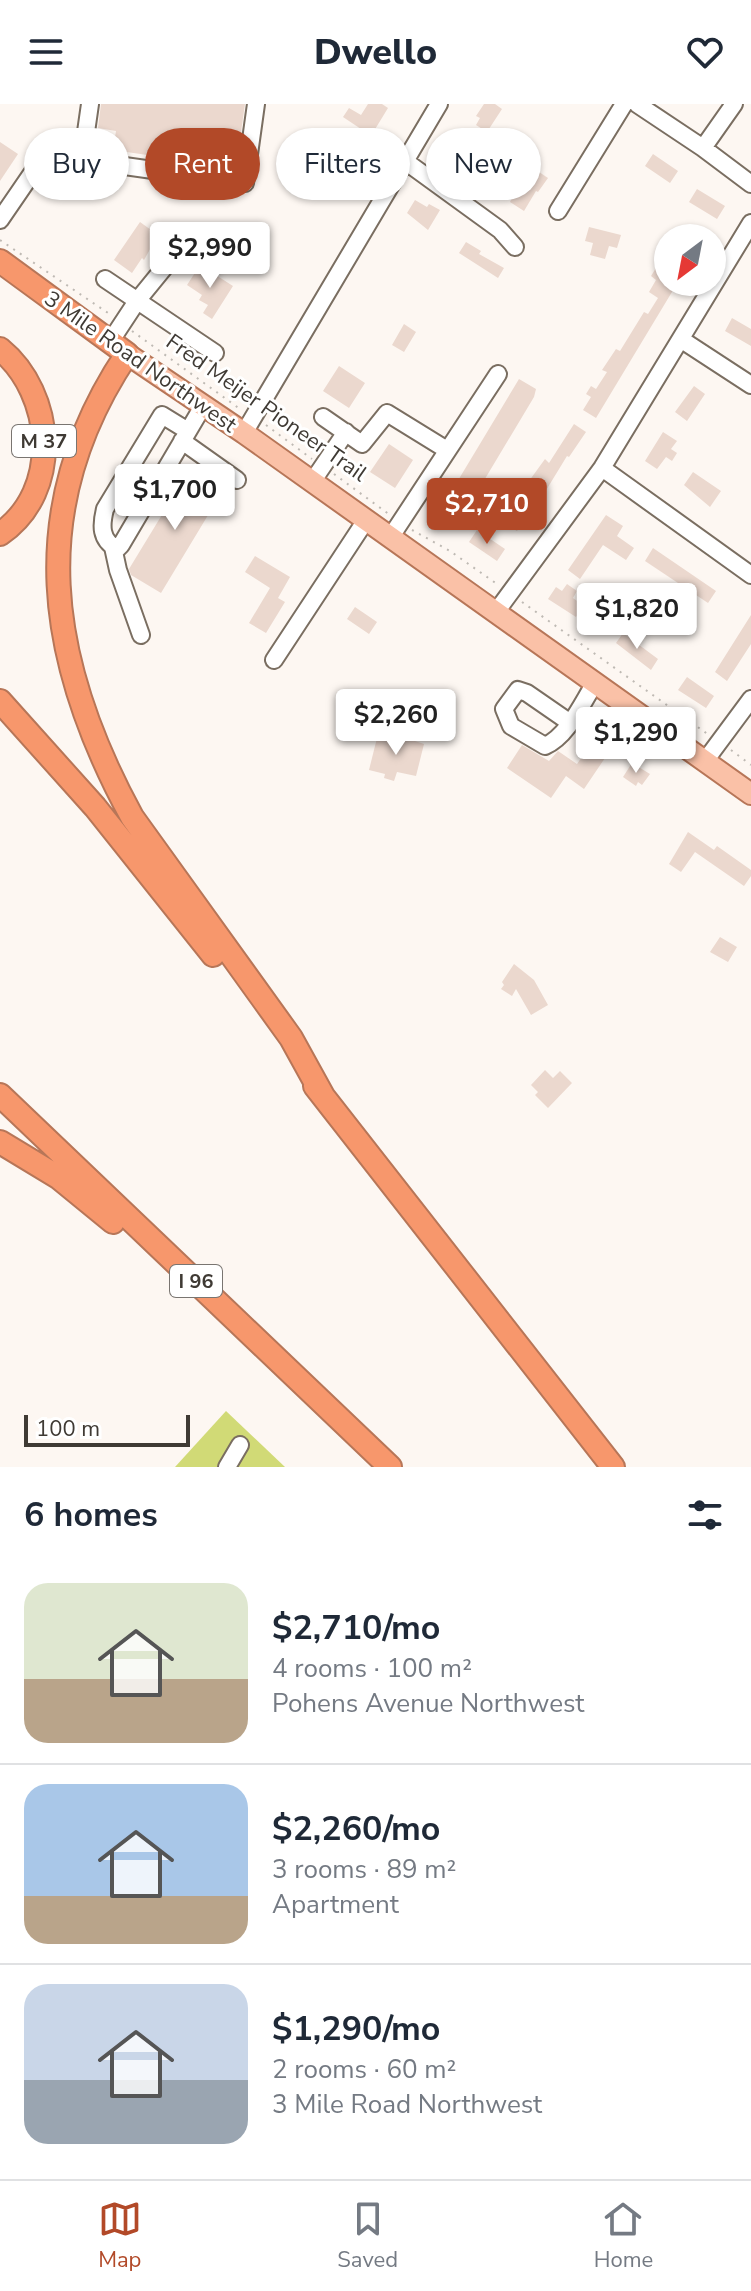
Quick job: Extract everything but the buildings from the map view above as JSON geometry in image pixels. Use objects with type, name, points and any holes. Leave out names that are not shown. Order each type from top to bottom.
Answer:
[{"type":"highway","name":"3 Mile Road Northwest","points":[[0,261],[120,340]]},
{"type":"highway","points":[[120,340],[74,461],[63,515],[58,555],[58,603],[75,681],[112,780],[132,817],[291,1038],[323,1096]]},
{"type":"highway","name":"M 37","points":[[0,349],[28,379],[40,408],[45,439],[42,467],[35,488],[24,509],[0,534]]},
{"type":"highway","points":[[0,701],[95,807],[613,1467]]},
{"type":"highway","name":"I 96","points":[[0,1095],[390,1467]]},
{"type":"highway","points":[[0,1142],[72,1187],[163,1267],[268,1349]]},
{"type":"main road","name":"3 Mile Road Northwest","points":[[120,340],[203,406],[248,426],[318,474],[366,520],[395,530],[496,612],[751,794]]},
{"type":"street","points":[[87,128],[90,104]]},
{"type":"street","points":[[129,167],[245,183],[256,104]]},
{"type":"street","points":[[410,153],[439,104]]},
{"type":"street","points":[[558,211],[624,104]]},
{"type":"street","points":[[637,104],[751,184]]},
{"type":"street","points":[[703,148],[734,104]]},
{"type":"street","points":[[410,165],[500,230],[515,247]]},
{"type":"street","points":[[1,215],[24,184]]},
{"type":"street","points":[[248,426],[382,200]]},
{"type":"street","points":[[496,612],[602,468],[751,223]]},
{"type":"street","points":[[120,340],[137,301],[177,252]]},
{"type":"street","points":[[105,279],[215,353]]},
{"type":"street","points":[[682,340],[751,385]]},
{"type":"street","points":[[395,530],[498,374]]},
{"type":"street","points":[[113,547],[117,549],[121,545],[203,406]]},
{"type":"street","points":[[323,417],[362,444],[387,413],[447,450]]},
{"type":"street","points":[[141,635],[113,547],[103,536],[101,524],[105,509],[162,415],[237,480]]},
{"type":"street","points":[[318,474],[346,432]]},
{"type":"street","points":[[602,468],[751,575]]},
{"type":"street","points":[[274,660],[366,520]]},
{"type":"street","points":[[569,722],[595,683]]},
{"type":"street","points":[[705,761],[751,699]]},
{"type":"street","points":[[227,1467],[240,1445]]},
{"type":"path","name":"Fred Meijer Pioneer Trail","points":[[0,240],[61,279],[120,340],[395,530],[450,551],[751,765]]},
{"type":"green space","points":[[226,1411],[285,1467],[175,1467]]}]
